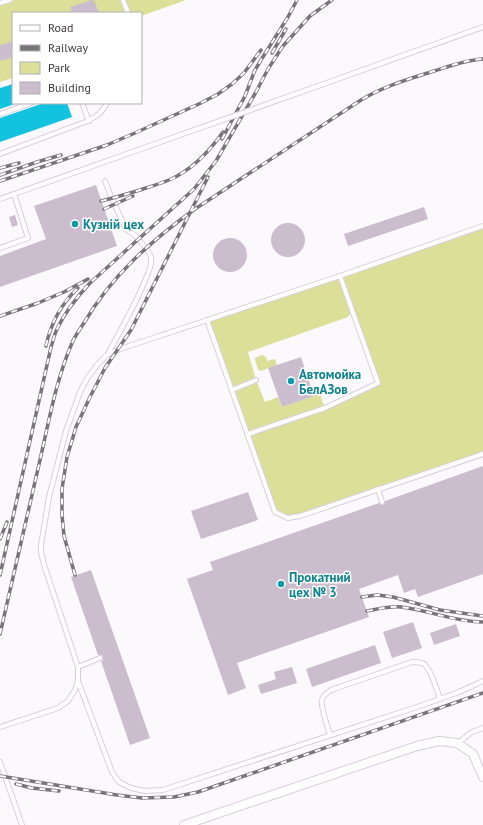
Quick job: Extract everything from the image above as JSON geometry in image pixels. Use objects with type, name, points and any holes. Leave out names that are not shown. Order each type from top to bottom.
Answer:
[{"type":"street","points":[[184,825],[417,746],[439,741],[457,743],[473,754],[483,777]]},
{"type":"lane","points":[[0,3],[10,0]]},
{"type":"lane","points":[[123,0],[128,12]]},
{"type":"lane","points":[[0,199],[483,27]]},
{"type":"lane","points":[[0,114],[28,104]]},
{"type":"lane","points":[[82,104],[89,121]]},
{"type":"lane","points":[[0,154],[89,121],[96,117],[106,104]]},
{"type":"lane","points":[[0,727],[58,708],[68,701],[75,690],[78,681],[78,667],[44,565],[41,552],[41,539],[49,497],[66,431],[80,392],[88,376],[108,354],[135,303],[151,264],[151,257],[148,251],[136,236],[126,229],[105,181]]},
{"type":"lane","points":[[0,248],[28,238],[14,194]]},
{"type":"lane","points":[[108,354],[483,226]]},
{"type":"lane","points":[[248,434],[325,408],[378,383],[340,276]]},
{"type":"lane","points":[[207,320],[275,512],[288,518],[300,516],[483,454]]},
{"type":"lane","points":[[232,390],[256,380]]},
{"type":"lane","points":[[378,489],[382,502]]},
{"type":"lane","points":[[78,667],[100,658]]},
{"type":"lane","points":[[330,735],[321,700],[325,694],[331,690],[412,662],[420,662],[426,665],[440,699]]},
{"type":"lane","points":[[78,681],[112,772],[119,782],[131,788],[145,791],[163,790],[440,699],[483,681]]},
{"type":"lane","points":[[457,743],[472,732],[483,728]]},
{"type":"lane","points":[[0,762],[22,825]]},
{"type":"green space","points":[[10,0],[186,0],[142,16],[142,12],[12,12],[12,78],[0,82],[0,3]]},
{"type":"green space","points":[[483,226],[483,453],[300,516],[288,518],[275,512],[207,320]],"holes":[[[352,311],[378,383],[325,408],[320,395],[318,394],[313,394],[314,396],[282,407],[278,397],[265,402],[256,380],[248,352],[348,317]]]},
{"type":"green space","points":[[262,355],[266,357],[267,361],[275,359],[277,365],[261,371],[258,370],[255,358]]},
{"type":"water","points":[[12,84],[12,104],[15,104],[0,109],[0,88]]},
{"type":"water","points":[[41,104],[67,104],[72,117],[0,142],[0,118]]},
{"type":"building","points":[[94,0],[99,12],[72,12],[70,7]]},
{"type":"building","points":[[12,41],[12,57],[0,61],[0,45]]},
{"type":"building","name":"Кузній цех","points":[[96,185],[117,246],[0,287],[0,256],[46,239],[34,206]]},
{"type":"building","points":[[424,207],[428,219],[348,246],[344,234]]},
{"type":"building","points":[[15,215],[18,225],[12,227],[9,217]]},
{"type":"building","points":[[285,223],[291,223],[300,228],[304,234],[304,246],[300,252],[291,257],[285,257],[276,252],[271,243],[271,237],[276,228]]},
{"type":"building","points":[[233,238],[242,243],[246,248],[246,262],[242,267],[237,271],[227,272],[223,271],[214,262],[213,252],[214,248],[223,239]]},
{"type":"building","name":"Автомойка БелАЗов","points":[[301,357],[314,396],[282,407],[268,368]]},
{"type":"building","name":"Прокатний цех № 3","points":[[483,466],[483,574],[418,597],[415,589],[404,593],[398,575],[359,589],[369,617],[237,663],[246,688],[228,695],[187,579],[213,570],[210,562],[379,503],[383,505],[385,501]]},
{"type":"building","points":[[248,492],[258,520],[201,539],[191,511]]},
{"type":"building","points":[[91,570],[150,738],[130,745],[101,661],[103,660],[103,657],[102,655],[98,655],[71,577]]},
{"type":"building","points":[[413,622],[422,648],[392,658],[383,632]]},
{"type":"building","points":[[456,624],[460,636],[434,645],[430,633]]},
{"type":"building","points":[[375,645],[381,663],[312,687],[306,669]]},
{"type":"building","points":[[292,667],[297,683],[261,694],[258,685],[276,679],[274,672]]},
{"type":"railway","points":[[222,139],[245,96],[255,70],[297,0]]},
{"type":"railway","points":[[0,575],[51,347],[56,331],[64,317],[76,299],[90,283],[194,189],[216,161],[268,69],[283,46],[310,16],[332,0]]},
{"type":"railway","points":[[272,53],[286,29]]},
{"type":"railway","points":[[0,181],[107,145],[201,103],[218,94],[232,84],[244,73],[261,50]]},
{"type":"railway","points":[[0,634],[57,386],[72,343],[107,289],[148,246],[195,209],[361,100],[406,80],[458,64],[483,59]]},
{"type":"railway","points":[[101,201],[150,187],[177,176],[193,166],[212,147],[223,132]]},
{"type":"railway","points":[[0,175],[61,155]]},
{"type":"railway","points":[[0,168],[19,163]]},
{"type":"railway","points":[[75,575],[64,536],[62,489],[67,457],[76,427],[105,368],[131,330],[208,177]]},
{"type":"railway","points":[[104,209],[133,196]]},
{"type":"railway","points":[[0,316],[38,303],[64,292],[88,279]]},
{"type":"railway","points":[[46,346],[54,321],[67,300],[78,288]]},
{"type":"railway","points":[[0,539],[7,522]]},
{"type":"railway","points":[[362,597],[377,595],[393,597],[440,610],[483,616]]},
{"type":"railway","points":[[367,611],[388,607],[401,607],[462,620],[483,622]]},
{"type":"railway","points":[[0,776],[117,795],[142,798],[174,797],[198,792],[483,693]]},
{"type":"railway","points":[[16,784],[32,788],[59,791]]},
{"type":"place","name":"Кузній цех","points":[[75,224]]},
{"type":"place","name":"Автомойка БелАЗов","points":[[291,381]]},
{"type":"place","name":"Прокатний цех № 3","points":[[281,584]]}]
